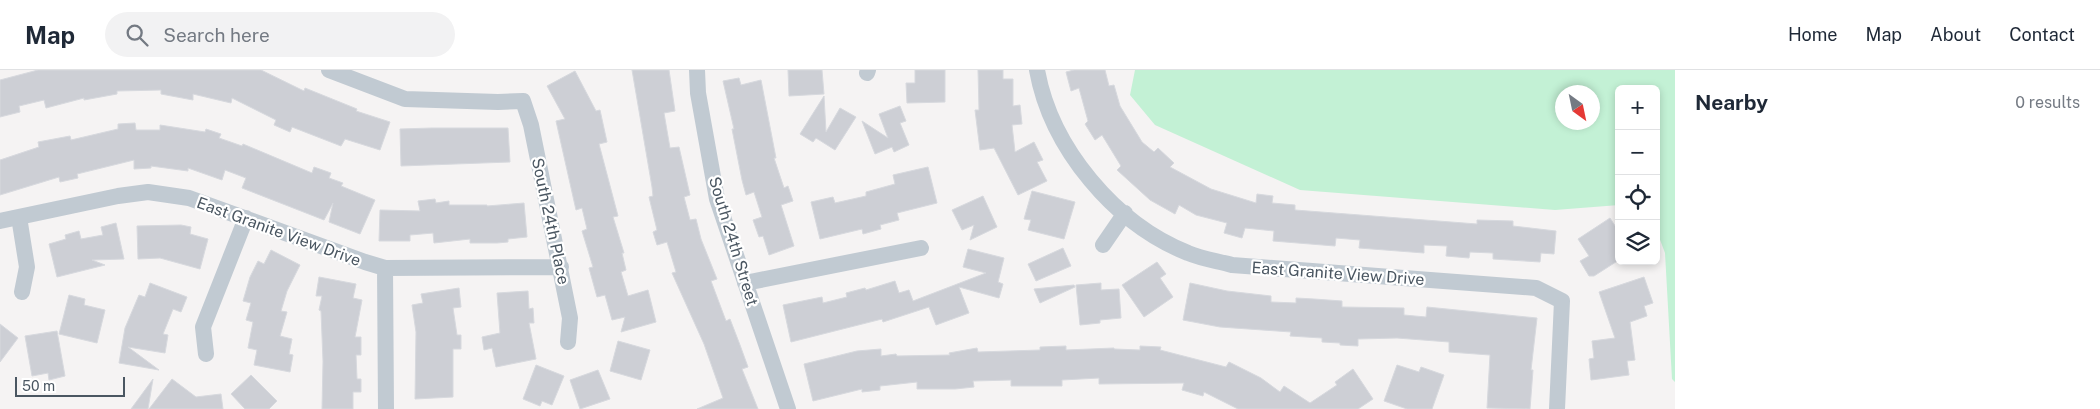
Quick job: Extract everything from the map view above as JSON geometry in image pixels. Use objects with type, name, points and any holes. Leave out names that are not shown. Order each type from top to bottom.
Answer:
[{"type":"street","name":"South 24th Place","points":[[330,70],[405,99],[523,101],[531,125],[561,267],[570,318],[568,342]]},
{"type":"street","name":"South 24th Street","points":[[697,70],[698,93],[717,199],[788,409]]},
{"type":"street","name":"East Granite View Drive","points":[[1038,70],[1049,109],[1067,148],[1084,173],[1108,200],[1148,231],[1189,254],[1232,265],[1536,288],[1562,301],[1557,409]]},
{"type":"street","name":"East Granite View Drive","points":[[0,222],[118,196],[148,192],[189,198],[385,268],[561,267]]},
{"type":"street","points":[[1104,245],[1125,213]]},
{"type":"street","points":[[20,217],[27,267],[22,292]]},
{"type":"street","points":[[206,354],[203,326],[246,218]]},
{"type":"street","points":[[746,283],[921,248]]},
{"type":"street","points":[[385,268],[386,409]]},
{"type":"green space","points":[[1135,70],[1675,70],[1675,382],[1672,379],[1665,253],[1660,240],[1660,85],[1615,85],[1615,205],[1555,210],[1300,190],[1155,125],[1130,95]]},
{"type":"building","points":[[38,70],[261,70],[304,91],[305,88],[357,109],[356,111],[390,122],[380,150],[345,139],[341,146],[292,127],[290,132],[274,125],[276,120],[232,98],[231,103],[193,94],[193,100],[161,94],[161,90],[117,91],[117,94],[84,100],[84,98],[46,108],[44,100],[19,106],[20,112],[0,117],[0,80]]},
{"type":"building","points":[[632,70],[669,70],[675,111],[664,113],[670,148],[679,147],[690,195],[684,197],[690,220],[696,219],[701,239],[717,279],[711,281],[726,321],[730,319],[740,345],[748,367],[742,369],[758,409],[697,409],[723,398],[704,344],[672,273],[676,272],[667,242],[657,245],[653,232],[657,230],[649,197],[653,196],[652,187]]},
{"type":"building","points":[[788,70],[822,70],[824,94],[789,96]]},
{"type":"building","points":[[915,70],[945,70],[945,102],[907,103],[906,83],[915,83]]},
{"type":"building","points":[[978,70],[1003,70],[1003,79],[1013,79],[1013,106],[1020,105],[1022,124],[1012,125],[1015,152],[1034,142],[1043,160],[1037,162],[1047,181],[1018,195],[994,148],[980,150],[975,110],[979,110]]},
{"type":"building","points":[[1074,70],[1105,70],[1109,86],[1114,85],[1120,106],[1142,142],[1154,152],[1158,148],[1174,163],[1170,167],[1211,189],[1256,203],[1257,194],[1273,196],[1272,203],[1295,205],[1295,210],[1477,224],[1477,220],[1513,221],[1513,226],[1556,231],[1554,254],[1541,253],[1540,262],[1493,259],[1493,253],[1470,252],[1469,258],[1446,256],[1447,246],[1424,245],[1424,253],[1359,248],[1360,240],[1336,238],[1335,246],[1273,241],[1274,231],[1245,228],[1242,238],[1224,233],[1227,223],[1196,215],[1179,205],[1175,214],[1150,200],[1117,170],[1121,166],[1102,135],[1095,140],[1085,124],[1088,121],[1079,88],[1071,91],[1066,72]]},
{"type":"building","points":[[575,71],[596,111],[600,110],[607,142],[599,144],[618,216],[613,217],[624,253],[622,253],[626,270],[621,272],[628,296],[648,290],[656,322],[621,332],[625,317],[612,320],[605,295],[597,297],[589,268],[593,267],[582,231],[587,229],[582,208],[576,210],[556,121],[565,119],[547,86]]},
{"type":"building","points":[[739,78],[741,85],[761,80],[776,158],[774,158],[784,188],[788,186],[793,201],[781,205],[794,246],[769,255],[763,236],[759,237],[753,220],[762,217],[754,192],[746,195],[742,180],[732,129],[734,129],[723,81]]},
{"type":"building","points":[[824,96],[826,132],[840,108],[856,117],[835,150],[816,138],[813,142],[800,134]]},
{"type":"building","points":[[900,106],[906,121],[900,123],[909,145],[894,152],[892,147],[875,154],[862,121],[888,138],[879,114]]},
{"type":"building","points":[[135,123],[136,130],[160,130],[160,125],[205,132],[206,129],[221,134],[219,138],[242,146],[243,144],[312,173],[314,167],[331,173],[329,178],[343,183],[341,186],[375,200],[360,234],[329,222],[333,203],[324,220],[242,188],[246,178],[225,170],[222,180],[188,168],[188,171],[151,166],[151,168],[134,169],[134,160],[77,174],[78,178],[60,182],[59,177],[0,195],[0,160],[39,147],[38,142],[70,136],[71,140],[118,129],[118,124]]},
{"type":"building","points":[[508,128],[510,162],[401,166],[400,129]]},
{"type":"building","points":[[928,167],[937,203],[897,213],[899,220],[880,225],[881,229],[863,234],[862,229],[820,239],[811,202],[833,197],[835,203],[866,196],[866,192],[895,184],[893,175]]},
{"type":"building","points":[[1032,191],[1075,202],[1064,239],[1028,230],[1031,220],[1024,219]]},
{"type":"building","points":[[983,196],[997,227],[970,240],[974,225],[962,230],[952,210]]},
{"type":"building","points":[[435,199],[436,203],[449,201],[449,205],[487,206],[524,203],[527,237],[508,239],[508,242],[497,243],[470,243],[470,239],[434,243],[433,233],[410,235],[410,241],[379,241],[380,210],[420,211],[418,201]]},
{"type":"building","points":[[1610,218],[1615,226],[1615,263],[1594,276],[1589,276],[1580,261],[1589,256],[1578,239]]},
{"type":"building","points":[[116,223],[124,259],[92,260],[105,265],[57,277],[49,244],[66,239],[65,235],[79,231],[81,239],[103,235],[101,227]]},
{"type":"building","points":[[181,225],[191,227],[190,234],[208,239],[200,269],[160,258],[138,259],[137,226]]},
{"type":"building","points":[[1063,248],[1071,266],[1036,281],[1028,264]]},
{"type":"building","points":[[968,249],[1004,258],[998,282],[1003,284],[999,298],[959,287],[969,313],[936,325],[929,307],[883,322],[882,319],[791,342],[783,305],[822,297],[823,303],[847,297],[846,293],[865,288],[866,290],[895,281],[899,293],[909,290],[913,301],[986,273],[963,267]]},
{"type":"building","points":[[271,250],[300,265],[287,291],[281,311],[287,312],[280,336],[292,339],[289,354],[293,355],[290,372],[254,365],[257,350],[248,348],[253,322],[246,320],[251,303],[243,301],[250,277],[258,261],[264,264]]},
{"type":"building","points":[[1157,262],[1166,274],[1160,278],[1173,297],[1144,317],[1122,285]]},
{"type":"building","points":[[319,277],[356,284],[353,298],[362,300],[355,337],[361,337],[361,355],[356,355],[357,379],[361,379],[361,392],[353,392],[353,409],[322,409],[323,361],[321,311],[319,310],[322,296],[316,296]]},
{"type":"building","points":[[1644,277],[1653,303],[1644,306],[1647,316],[1630,322],[1635,360],[1627,361],[1629,375],[1591,380],[1589,359],[1594,358],[1592,341],[1615,338],[1599,292]]},
{"type":"building","points":[[150,283],[187,297],[181,312],[173,309],[163,334],[168,335],[165,353],[128,347],[159,370],[119,363],[125,328],[139,295],[145,297]]},
{"type":"building","points":[[1101,283],[1101,290],[1119,289],[1121,318],[1100,320],[1100,323],[1080,325],[1076,285]]},
{"type":"building","points":[[1190,283],[1227,291],[1271,296],[1271,302],[1296,303],[1296,298],[1342,301],[1342,307],[1404,308],[1404,315],[1426,317],[1427,307],[1537,318],[1531,370],[1533,370],[1530,409],[1487,408],[1490,355],[1449,352],[1449,342],[1397,338],[1358,339],[1358,346],[1340,345],[1340,343],[1322,342],[1322,338],[1290,336],[1291,332],[1220,327],[1183,320]]},
{"type":"building","points":[[1074,285],[1075,287],[1040,303],[1034,289]]},
{"type":"building","points":[[459,288],[461,307],[453,308],[457,335],[461,335],[461,349],[453,349],[453,397],[415,399],[416,332],[412,305],[423,303],[421,294]]},
{"type":"building","points":[[528,291],[529,309],[533,308],[534,323],[529,323],[536,359],[496,367],[492,348],[484,350],[482,337],[500,333],[497,293]]},
{"type":"building","points":[[69,295],[85,299],[84,305],[105,310],[97,343],[59,334]]},
{"type":"building","points":[[0,324],[18,338],[0,362]]},
{"type":"building","points":[[57,331],[65,376],[49,380],[48,373],[32,376],[25,336]]},
{"type":"building","points":[[618,341],[650,350],[641,380],[610,371]]},
{"type":"building","points":[[1066,346],[1066,350],[1114,348],[1140,350],[1140,346],[1161,347],[1160,350],[1226,367],[1229,362],[1261,378],[1280,392],[1284,386],[1310,403],[1337,385],[1335,382],[1353,369],[1373,399],[1358,409],[1238,409],[1204,392],[1203,396],[1182,390],[1184,383],[1099,384],[1099,378],[1062,380],[1062,386],[1011,386],[1011,380],[973,381],[974,387],[955,389],[917,389],[917,382],[880,386],[880,390],[862,392],[862,389],[813,401],[804,364],[857,351],[881,349],[881,356],[896,354],[897,356],[950,355],[949,353],[977,348],[978,352],[1040,350],[1040,347]]},
{"type":"building","points":[[536,365],[564,376],[552,405],[542,401],[540,406],[523,399]]},
{"type":"building","points":[[1397,365],[1419,372],[1421,367],[1444,375],[1432,409],[1407,409],[1384,401]]},
{"type":"building","points":[[598,370],[610,399],[580,409],[570,380]]},
{"type":"building","points":[[251,375],[277,401],[269,409],[245,409],[231,394]]},
{"type":"building","points":[[153,379],[148,409],[131,409]]},
{"type":"building","points":[[172,379],[196,397],[221,394],[223,409],[149,409]]}]
